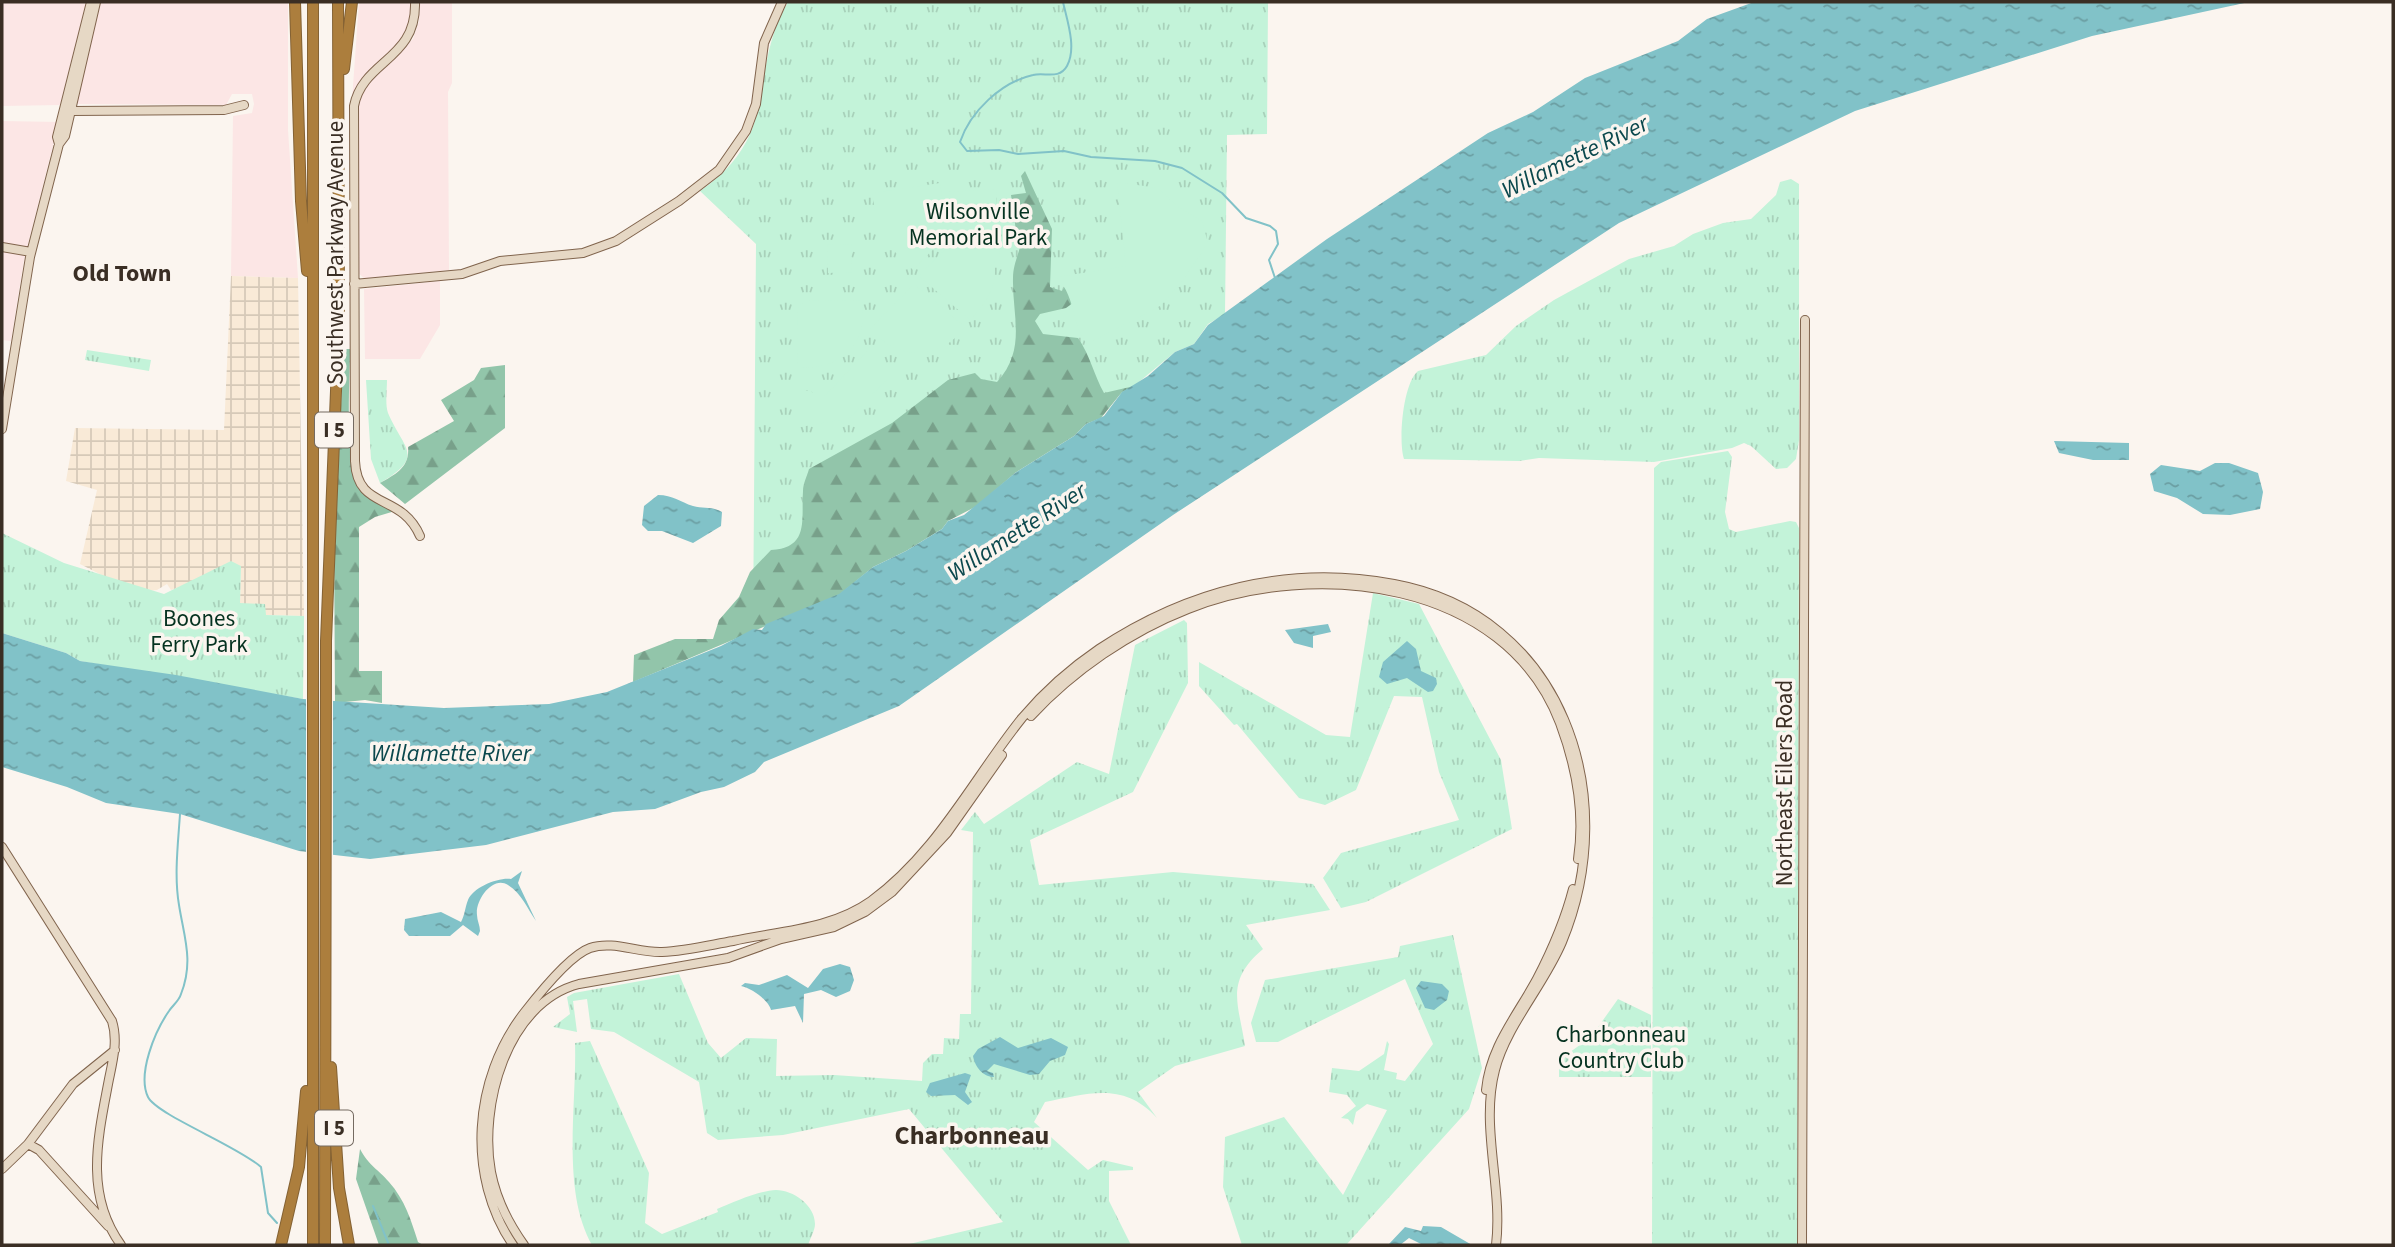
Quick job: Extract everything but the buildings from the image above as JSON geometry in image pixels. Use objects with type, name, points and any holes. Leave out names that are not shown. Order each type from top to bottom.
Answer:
[{"type":"highway","name":"I 5","points":[[295,2],[301,201],[313,322]]},
{"type":"highway","name":"I 5","points":[[313,2],[313,1245]]},
{"type":"highway","name":"I 5","points":[[325,1245],[326,641],[339,325],[338,2]]},
{"type":"highway","name":"I 5","points":[[339,117],[352,2]]},
{"type":"highway","name":"I 5","points":[[326,1009],[339,1188],[349,1245]]},
{"type":"highway","name":"I 5","points":[[281,1245],[299,1167],[313,1029]]},
{"type":"street","points":[[59,145],[57,136],[90,2]]},
{"type":"street","points":[[2,429],[31,252],[59,145],[65,136],[96,2]]},
{"type":"street","name":"Southwest Parkway Avenue","points":[[415,2],[415,20],[409,37],[363,84],[355,102],[354,284],[357,476],[371,496],[405,512],[420,536]]},
{"type":"street","points":[[354,284],[462,274],[500,261],[583,253],[616,241],[668,208],[719,170],[743,138],[756,104],[766,37],[782,2]]},
{"type":"street","points":[[71,111],[224,110],[244,105]]},
{"type":"street","points":[[2,247],[31,252]]},
{"type":"street","name":"Northeast Eilers Road","points":[[1802,1245],[1805,320]]},
{"type":"street","points":[[513,1245],[495,1213],[484,1175],[481,1141],[486,1094],[499,1057],[522,1016],[582,951],[608,946],[651,951],[688,949],[806,927],[847,915],[873,900],[908,867],[964,803],[1027,712],[1093,654],[1152,619],[1200,597],[1279,579],[1332,577],[1411,588],[1448,602],[1490,626],[1521,653],[1548,686],[1562,714],[1578,761],[1587,831],[1576,898],[1562,942],[1502,1050],[1492,1084],[1491,1115],[1498,1204],[1496,1245]]},
{"type":"street","points":[[524,1245],[505,1214],[494,1183],[489,1153],[489,1122],[495,1087],[506,1056],[527,1020],[543,1002],[570,986],[728,958],[781,939],[834,927],[857,916],[888,896],[911,873],[967,808],[1027,720],[1096,659],[1190,608],[1266,588],[1335,584],[1411,595],[1449,609],[1486,631],[1512,653],[1541,687],[1558,719],[1574,768],[1581,835],[1571,897],[1538,978],[1496,1047],[1487,1080],[1486,1116],[1493,1199],[1490,1245]]},
{"type":"street","points":[[2,847],[105,1004],[114,1027],[115,1050],[95,1163],[97,1191],[109,1227]]},
{"type":"street","points":[[2,1170],[27,1144],[73,1083],[115,1050]]},
{"type":"street","points":[[27,1144],[39,1150],[109,1227],[121,1245]]},
{"type":"shaded area","points":[[2,2],[86,2],[60,105],[2,106]]},
{"type":"shaded area","points":[[99,2],[288,2],[288,130],[298,278],[231,276],[233,116],[252,113],[252,94],[232,94],[226,105],[78,104],[76,100]]},
{"type":"shaded area","points":[[359,2],[411,2],[412,19],[407,35],[352,100]]},
{"type":"shaded area","points":[[420,2],[452,2],[452,83],[448,92],[449,270],[365,279],[357,272],[358,103],[366,84],[413,39],[419,21]]},
{"type":"shaded area","points":[[2,121],[59,122],[24,260],[11,341],[2,340]]},
{"type":"shaded area","points":[[231,276],[298,278],[304,616],[266,615],[240,603],[241,567],[171,590],[167,584],[157,590],[135,592],[80,564],[97,490],[66,481],[75,428],[224,430]]},
{"type":"shaded area","points":[[440,281],[440,325],[420,359],[365,359],[364,289]]},
{"type":"green space","name":"Wilsonville Memorial Park","points":[[788,2],[1268,2],[1267,134],[1227,135],[1225,314],[1208,324],[1194,344],[1175,352],[1134,386],[753,629],[756,244],[700,191],[726,169],[743,147],[754,125],[768,54]]},
{"type":"green space","points":[[1025,171],[1052,229],[1050,287],[1062,291],[1069,280],[1099,284],[1066,308],[1040,314],[1035,321],[1043,334],[1078,338],[1104,393],[1134,386],[1122,392],[1101,418],[1086,424],[1074,436],[1015,473],[977,506],[948,521],[942,529],[906,551],[873,567],[839,595],[633,682],[634,655],[675,639],[713,639],[719,620],[739,597],[750,572],[771,550],[792,544],[798,538],[802,521],[803,488],[809,469],[892,423],[948,380],[975,373],[981,379],[997,382],[1006,370],[1015,345],[1013,272],[1022,236],[1016,231],[1011,195],[1026,193],[1021,176]]},
{"type":"green space","points":[[1791,179],[1799,184],[1799,440],[1796,459],[1787,468],[1776,469],[1744,443],[1732,448],[1654,462],[1539,458],[1519,461],[1404,459],[1402,439],[1405,399],[1418,371],[1486,355],[1516,326],[1554,300],[1629,259],[1674,246],[1693,234],[1723,223],[1751,219],[1776,195],[1780,182]]},
{"type":"green space","points":[[1117,182],[1158,188],[1177,206],[1202,221],[1208,243],[1181,283],[1160,306],[1087,344],[1078,328],[1064,286],[1057,277],[1126,266]]},
{"type":"green space","points":[[940,183],[943,204],[947,206],[947,192],[996,189],[1000,260],[994,261],[995,278],[990,293],[970,320],[919,276],[950,244],[949,233],[913,270],[863,220],[875,210],[872,193]]},
{"type":"green space","points":[[851,244],[852,272],[828,273],[827,245]]},
{"type":"green space","points":[[914,284],[965,327],[944,346],[919,353],[893,347],[870,329]]},
{"type":"green space","points":[[805,300],[862,301],[863,317],[856,342],[848,352],[826,365],[797,367],[798,308]]},
{"type":"green space","points":[[344,349],[350,349],[350,442],[354,477],[366,496],[395,511],[375,517],[359,527],[359,671],[382,671],[382,703],[365,700],[335,703],[334,536]]},
{"type":"green space","points":[[87,350],[151,360],[149,371],[85,360]]},
{"type":"green space","points":[[867,351],[891,375],[844,424],[839,420],[795,428],[795,387],[825,396]]},
{"type":"green space","points":[[505,365],[505,428],[405,504],[380,483],[404,465],[408,447],[454,421],[441,400],[474,380],[481,368]]},
{"type":"green space","points":[[366,380],[387,380],[388,413],[407,452],[403,466],[380,483],[371,459]]},
{"type":"green space","points":[[1728,451],[1732,457],[1725,512],[1729,529],[1736,532],[1790,521],[1796,522],[1799,528],[1797,1245],[1652,1245],[1654,468],[1661,462]]},
{"type":"green space","name":"Boones Ferry Park","points":[[2,533],[64,563],[164,594],[231,561],[241,566],[240,603],[265,604],[266,615],[304,616],[303,699],[80,661],[66,653],[2,633]]},
{"type":"green space","points":[[1373,593],[1419,604],[1501,760],[1512,829],[1366,902],[1341,908],[1323,878],[1341,853],[1459,820],[1439,772],[1422,697],[1394,696],[1356,790],[1325,805],[1299,798],[1237,724],[1234,725],[1199,686],[1199,662],[1326,735],[1350,737]]},
{"type":"green space","points":[[1184,620],[1187,623],[1188,683],[1133,792],[1030,840],[1039,885],[1173,872],[1313,884],[1330,910],[1246,925],[1263,949],[1243,972],[1239,983],[1238,1006],[1245,1046],[1175,1066],[1138,1092],[1157,1118],[1131,1099],[1104,1093],[1045,1102],[1034,1122],[1088,1170],[1103,1160],[1133,1167],[1133,1170],[1109,1171],[1109,1201],[1131,1245],[905,1245],[1003,1222],[909,1109],[783,1135],[718,1140],[707,1133],[699,1082],[614,1032],[591,1029],[587,999],[573,1001],[577,1032],[553,1027],[570,1014],[567,997],[574,993],[679,974],[708,1043],[721,1058],[746,1038],[777,1039],[776,1076],[834,1075],[922,1081],[923,1063],[932,1054],[943,1054],[944,1038],[959,1039],[960,1014],[971,1014],[973,832],[961,830],[975,812],[984,824],[1077,762],[1109,774],[1135,645]]},
{"type":"green space","points":[[1453,935],[1482,1068],[1469,1109],[1347,1244],[1242,1245],[1223,1187],[1225,1137],[1284,1117],[1343,1195],[1387,1110],[1367,1104],[1356,1112],[1353,1125],[1348,1119],[1341,1118],[1356,1106],[1347,1095],[1329,1092],[1332,1068],[1359,1071],[1384,1054],[1387,1041],[1389,1044],[1384,1070],[1397,1073],[1396,1079],[1405,1081],[1433,1044],[1405,979],[1278,1042],[1256,1042],[1251,1023],[1265,980],[1398,957],[1400,946]]},
{"type":"green space","name":"Charbonneau Country Club","points":[[1618,999],[1651,1015],[1651,1077],[1559,1077],[1559,1060],[1591,1037]]},
{"type":"green space","points":[[590,1041],[649,1173],[645,1223],[662,1234],[718,1212],[717,1209],[746,1197],[776,1190],[796,1196],[811,1211],[815,1226],[808,1245],[592,1245],[582,1223],[577,1199],[573,1147],[575,1043]]},
{"type":"green space","points":[[360,1149],[399,1196],[418,1242],[423,1245],[379,1245],[356,1179]]},
{"type":"water","name":"Willamette River","points":[[1754,2],[2249,2],[2092,36],[1855,111],[1619,223],[1173,515],[899,706],[764,762],[755,772],[724,787],[701,792],[655,809],[613,812],[486,845],[370,859],[299,851],[180,814],[106,803],[67,787],[2,767],[2,633],[66,653],[80,661],[176,675],[303,699],[444,708],[549,704],[607,692],[721,646],[753,629],[762,630],[766,624],[839,594],[873,567],[942,529],[948,521],[964,515],[1015,473],[1074,436],[1086,424],[1104,416],[1122,392],[1148,376],[1175,352],[1194,344],[1208,325],[1327,239],[1488,133],[1533,112],[1585,78],[1678,41],[1707,19]]},
{"type":"water","points":[[2054,441],[2129,443],[2129,460],[2093,460],[2059,453]]},
{"type":"water","points":[[2215,463],[2229,463],[2258,473],[2263,492],[2260,509],[2230,515],[2203,514],[2177,498],[2154,491],[2150,474],[2161,465],[2200,471]]},
{"type":"water","points":[[658,495],[672,497],[693,506],[718,510],[722,512],[721,526],[693,543],[662,531],[648,531],[642,525],[644,506]]},
{"type":"water","points":[[1328,624],[1331,632],[1313,636],[1313,648],[1294,643],[1285,630]]},
{"type":"water","points":[[1407,641],[1416,649],[1421,671],[1436,678],[1437,684],[1433,691],[1428,692],[1407,678],[1387,684],[1379,677],[1383,662]]},
{"type":"water","points":[[522,871],[518,883],[536,921],[517,893],[508,885],[497,883],[486,891],[479,903],[478,936],[463,925],[450,936],[409,936],[404,930],[405,919],[441,912],[461,922],[468,900],[475,891],[493,881],[511,879]]},
{"type":"water","points":[[840,964],[850,967],[854,980],[850,991],[836,997],[821,990],[804,994],[803,1023],[795,1006],[771,1010],[759,995],[741,986],[745,983],[759,985],[787,975],[808,988],[823,969]]},
{"type":"water","points":[[1421,981],[1442,984],[1449,991],[1447,1000],[1434,1010],[1425,1008],[1416,988]]},
{"type":"water","points":[[1000,1037],[1018,1048],[1051,1038],[1068,1047],[1065,1055],[1050,1061],[1039,1074],[1030,1075],[994,1064],[987,1071],[993,1073],[994,1077],[990,1077],[980,1071],[973,1056],[978,1049]]},
{"type":"water","points":[[965,1073],[971,1075],[965,1092],[972,1102],[968,1105],[955,1095],[931,1096],[926,1092],[930,1083]]},
{"type":"water","points":[[1423,1226],[1441,1227],[1472,1245],[1423,1245],[1409,1238],[1400,1245],[1388,1245],[1405,1227],[1421,1231]]},
{"type":"pier","points":[[306,696],[333,698],[333,858],[306,855]]},
{"type":"waterway","points":[[1063,2],[1071,43],[1067,66],[1060,73],[1038,74],[998,91],[979,109],[960,142],[967,151],[999,150],[1018,154],[1064,151],[1091,157],[1155,161],[1182,168],[1222,193],[1246,218],[1270,226],[1276,231],[1278,244],[1269,260],[1275,278]]},
{"type":"waterway","points":[[180,814],[177,883],[187,949],[187,971],[180,996],[153,1041],[146,1065],[145,1088],[148,1097],[166,1113],[261,1167],[268,1213],[277,1223]]},
{"type":"waterway","points":[[373,1206],[389,1245]]},
{"type":"district","name":"Old Town","points":[[122,273]]},
{"type":"district","name":"Charbonneau","points":[[972,1135]]}]
